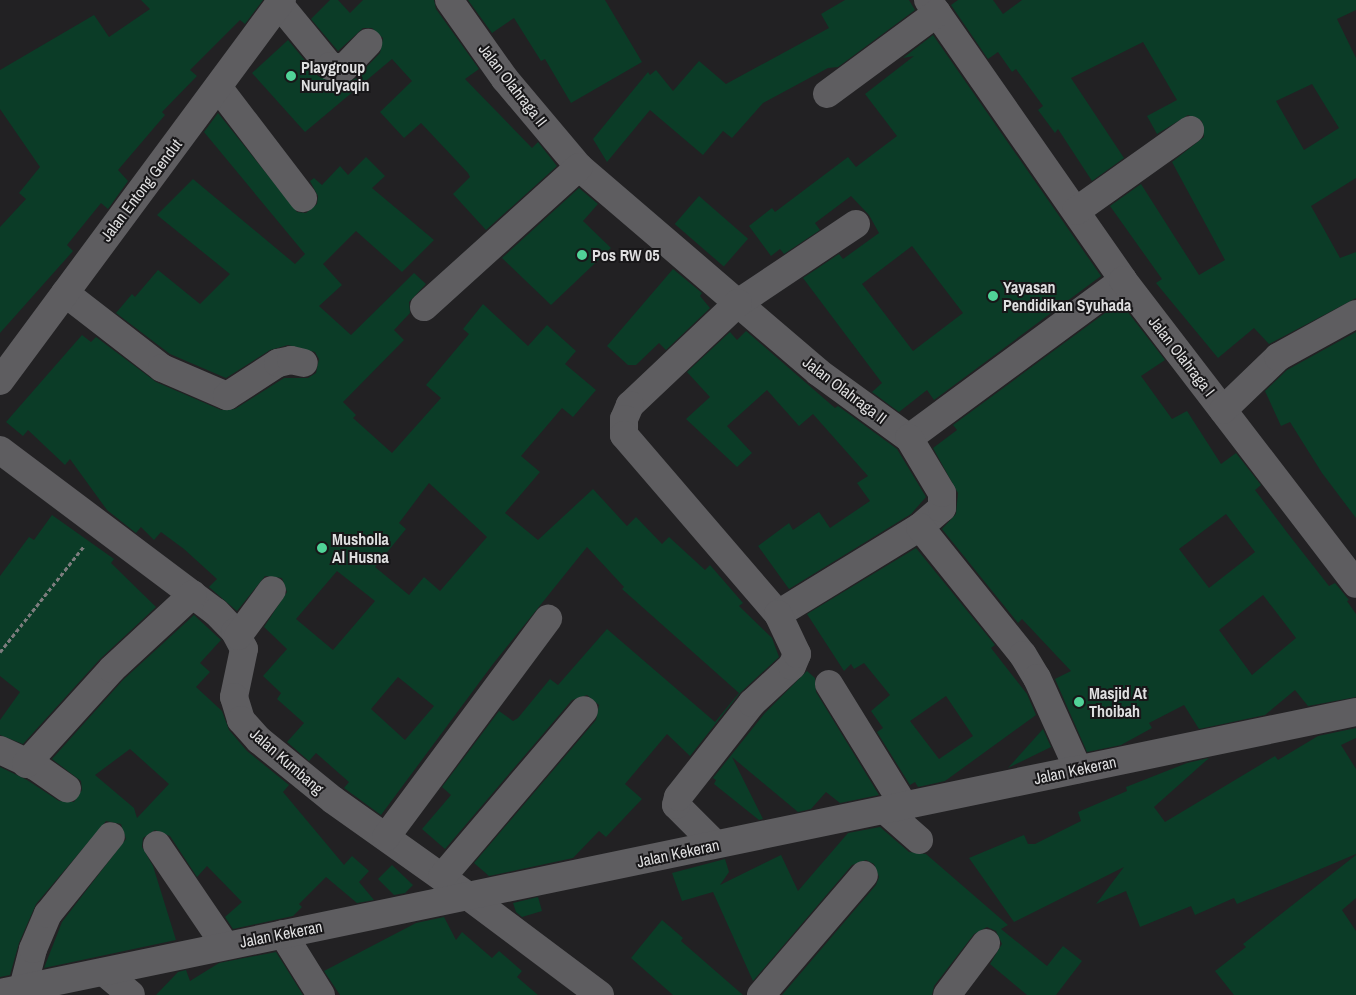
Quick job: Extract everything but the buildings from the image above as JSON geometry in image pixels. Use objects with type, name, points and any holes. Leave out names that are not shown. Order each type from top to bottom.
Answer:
[{"type":"street","name":"Jalan Olahraga II","points":[[449,0],[505,78],[579,167],[818,372],[909,438]]},
{"type":"street","points":[[281,2],[330,66],[344,68],[368,43]]},
{"type":"street","name":"Jalan Entong Gendut","points":[[0,381],[281,2]]},
{"type":"street","points":[[827,94],[932,7]]},
{"type":"street","name":"Jalan Olahraga I","points":[[932,7],[1123,280],[1356,584]]},
{"type":"street","points":[[218,87],[303,198]]},
{"type":"street","points":[[1076,211],[1190,130]]},
{"type":"street","points":[[424,307],[579,167]]},
{"type":"street","points":[[715,844],[676,805],[678,797],[752,703],[792,666],[797,654],[778,614],[624,435],[624,419],[630,405],[738,303],[856,224]]},
{"type":"street","points":[[778,614],[920,527],[942,508],[942,493],[909,438],[1123,280]]},
{"type":"street","points":[[65,293],[162,368],[227,396],[278,363],[292,360],[304,363]]},
{"type":"street","points":[[1223,410],[1278,357],[1356,314]]},
{"type":"street","points":[[0,450],[102,524],[216,612],[238,636],[272,590]]},
{"type":"street","points":[[920,527],[1022,654],[1037,678],[1078,770]]},
{"type":"street","points":[[26,764],[112,669],[192,594]]},
{"type":"street","points":[[386,837],[548,619]]},
{"type":"street","name":"Jalan Kumbang","points":[[238,636],[244,649],[234,697],[241,720],[259,740],[333,800],[442,877],[600,995]]},
{"type":"street","points":[[829,684],[896,809],[919,840]]},
{"type":"street","points":[[442,877],[584,710]]},
{"type":"street","name":"Jalan Kekeran","points":[[12,991],[225,945],[715,844],[896,809],[1356,712]]},
{"type":"street","points":[[0,750],[43,771],[67,788]]},
{"type":"street","points":[[12,991],[48,914],[111,836]]},
{"type":"street","points":[[157,844],[225,945]]},
{"type":"street","points":[[761,995],[864,875]]},
{"type":"street","points":[[283,934],[321,995]]},
{"type":"street","points":[[947,995],[986,943]]},
{"type":"street","points":[[104,972],[131,995]]},
{"type":"path","points":[[0,652],[102,524]]},
{"type":"place","name":"Playgroup Nurulyaqin","points":[[291,76]]},
{"type":"place","name":"Pos RW 05","points":[[582,255]]},
{"type":"place","name":"Yayasan Pendidikan Syuhada","points":[[993,296]]},
{"type":"place","name":"Musholla Al Husna","points":[[322,548]]},
{"type":"place","name":"Masjid At Thoibah","points":[[1079,702]]}]
